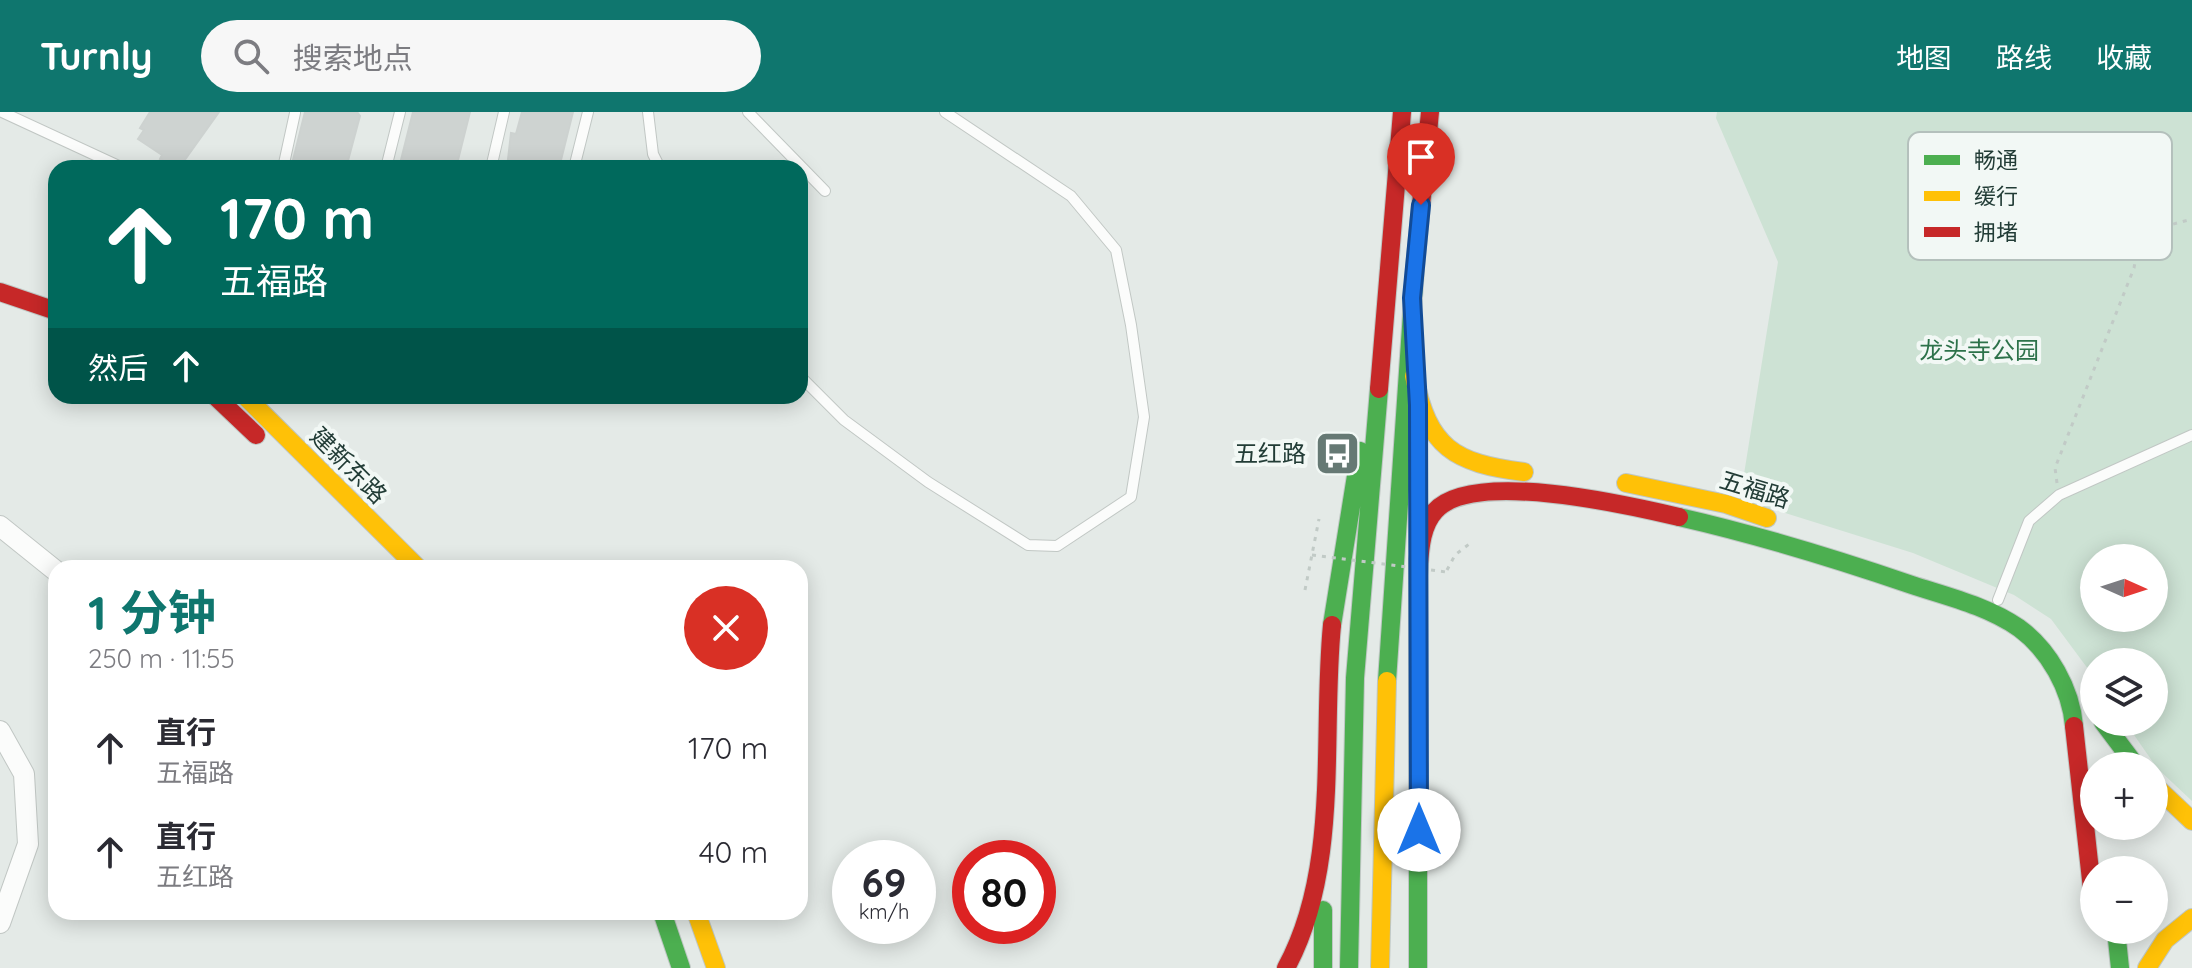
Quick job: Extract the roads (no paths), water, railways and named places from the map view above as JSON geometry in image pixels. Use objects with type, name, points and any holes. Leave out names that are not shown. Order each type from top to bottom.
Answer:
[{"type":"main road","points":[[1349,968],[1355,678],[1379,359],[1402,112]]},
{"type":"main road","points":[[1380,968],[1387,681],[1412,298],[1430,112]]},
{"type":"main road","points":[[0,273],[48,288]]},
{"type":"main road","points":[[0,292],[48,308]]},
{"type":"main road","points":[[1412,298],[1418,405],[1418,968]]},
{"type":"main road","points":[[1323,968],[1327,681],[1348,504],[1379,359]]},
{"type":"main road","points":[[224,404],[265,443]]},
{"type":"main road","name":"建新东路","points":[[253,404],[410,560]]},
{"type":"main road","points":[[1418,405],[1445,451],[1463,461],[1485,468],[1557,475]]},
{"type":"main road","name":"五福路","points":[[1601,480],[1726,504],[1998,600],[2028,618],[2056,643],[2080,680]]},
{"type":"main road","name":"五福路","points":[[1418,575],[1429,521],[1441,504],[1483,489],[1615,502],[1726,527],[1993,612],[2021,630],[2059,675],[2073,712],[2089,856]]},
{"type":"main road","points":[[2113,736],[2125,752]]},
{"type":"main road","points":[[1286,968],[1300,943],[1308,917],[1324,795]]},
{"type":"main road","points":[[2168,798],[2192,821]]},
{"type":"main road","points":[[2147,968],[2155,951],[2172,931],[2192,918]]},
{"type":"main road","points":[[665,920],[681,968]]},
{"type":"main road","points":[[699,920],[716,968]]},
{"type":"main road","points":[[2117,944],[2120,968]]},
{"type":"street","points":[[0,526],[48,565]]},
{"type":"street","points":[[0,731],[24,774],[28,844],[0,923]]},
{"type":"lane","points":[[2,112],[106,160]]},
{"type":"lane","points":[[388,160],[400,112]]},
{"type":"lane","points":[[493,160],[504,112]]},
{"type":"lane","points":[[576,160],[588,112]]},
{"type":"lane","points":[[648,112],[656,160]]},
{"type":"lane","points":[[748,112],[795,160]]},
{"type":"lane","points":[[808,384],[844,420],[916,474],[1028,545],[1057,546],[1131,497],[1144,417],[1116,250],[1071,196],[945,112]]},
{"type":"lane","points":[[285,160],[295,113]]},
{"type":"lane","points":[[808,174],[825,191]]},
{"type":"lane","points":[[1998,600],[2029,521],[2059,495],[2192,435]]},
{"type":"place","name":"五红路","points":[[1337,453]]},
{"type":"park label","name":"龙头寺公园","points":[[1979,350]]}]
